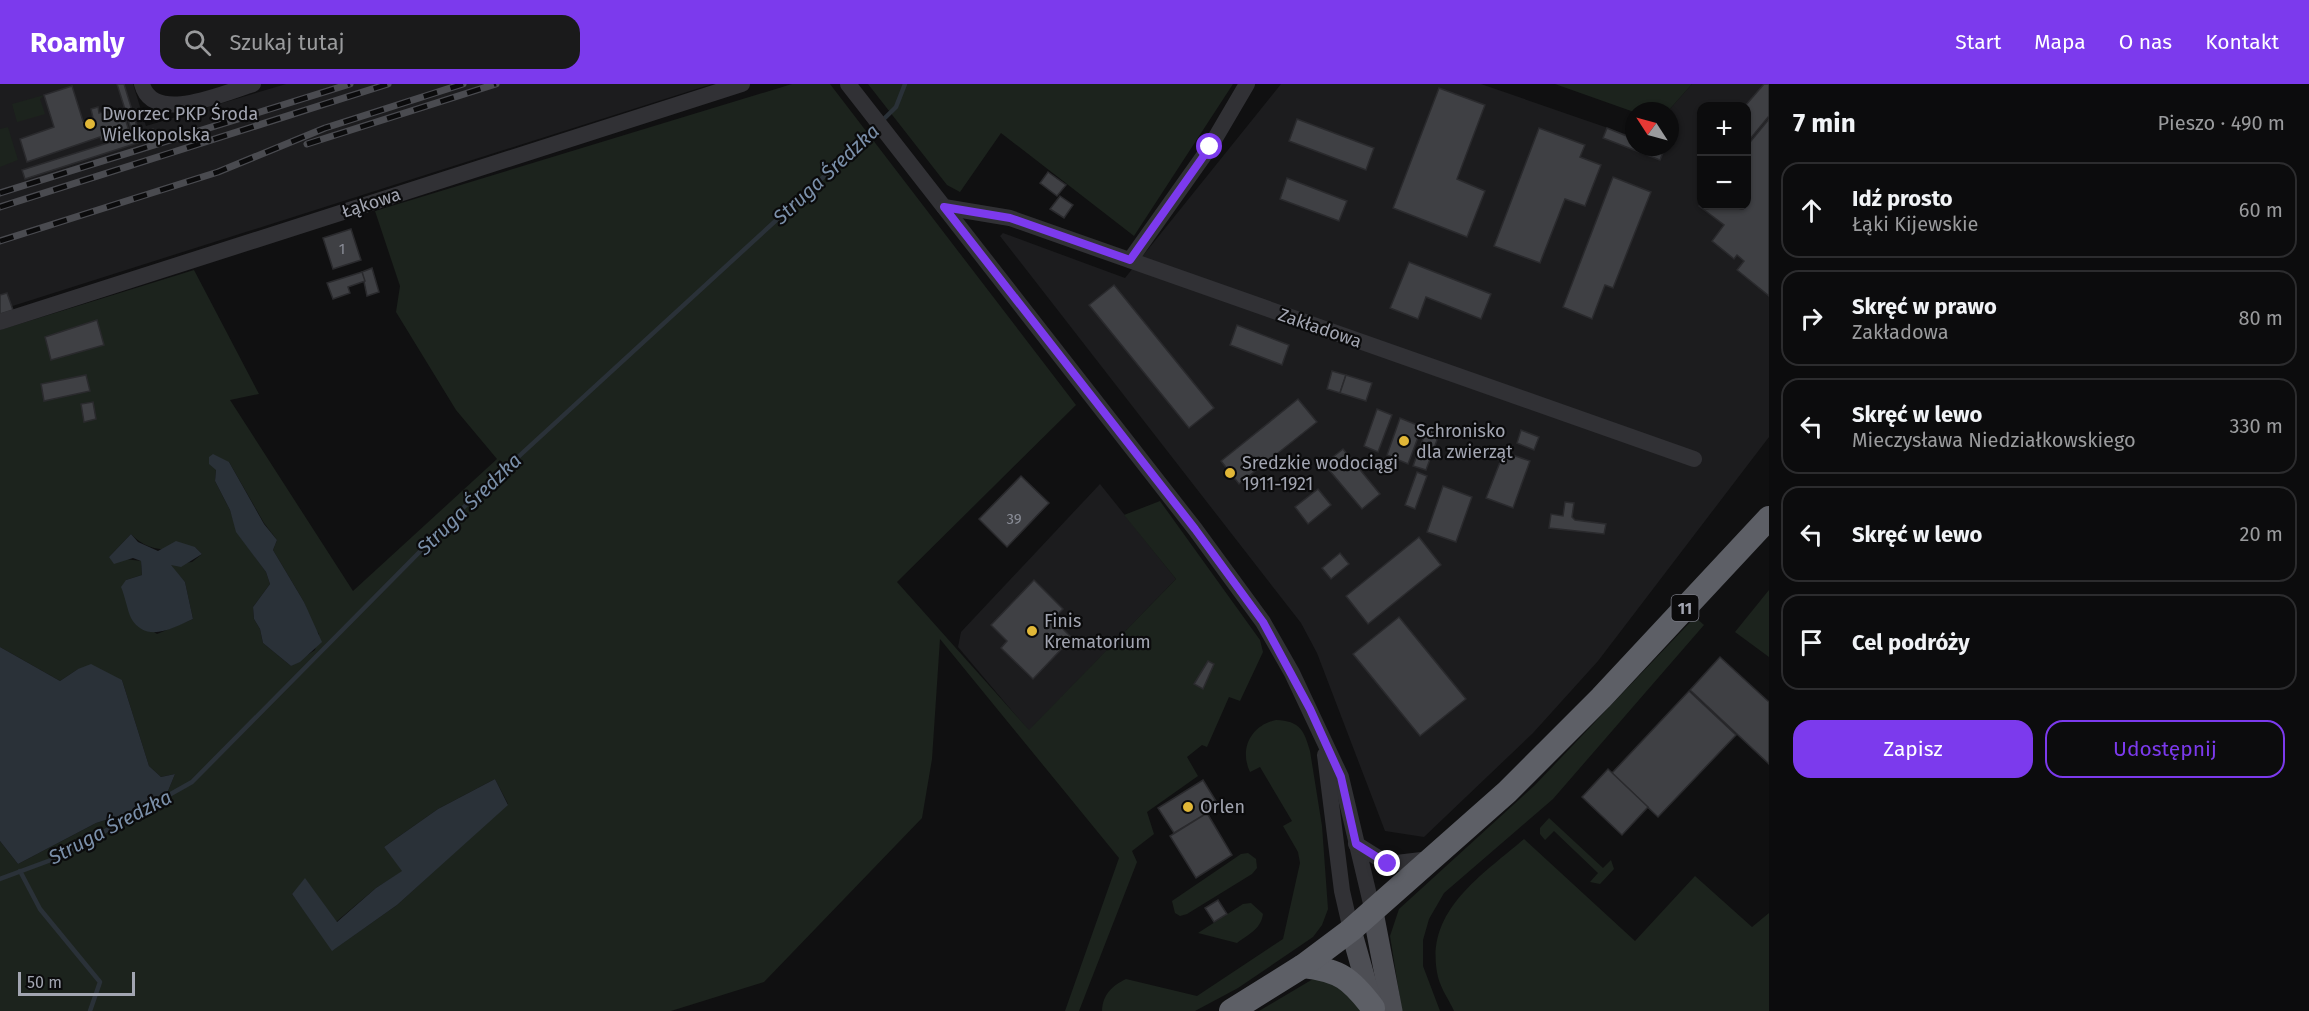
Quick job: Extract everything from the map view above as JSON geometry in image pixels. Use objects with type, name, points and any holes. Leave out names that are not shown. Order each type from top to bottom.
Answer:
[{"type":"highway","name":"11","points":[[1231,1011],[1303,966],[1351,930],[1507,792],[1601,698],[1769,518]]},
{"type":"highway","points":[[1303,966],[1328,969],[1353,982],[1380,1010]]},
{"type":"main road","points":[[1373,912],[1380,1010]]},
{"type":"main road","points":[[1351,930],[1380,1010]]},
{"type":"street","points":[[142,84],[152,99],[169,106],[188,104],[253,84]]},
{"type":"street","name":"Łąkowa","points":[[0,321],[742,84]]},
{"type":"street","points":[[848,84],[1240,588],[1278,648],[1323,736],[1341,777],[1373,912]]},
{"type":"street","points":[[1130,260],[1210,147],[1247,84]]},
{"type":"street","name":"Zakładowa","points":[[944,207],[1010,218],[1694,459]]},
{"type":"street","points":[[1323,736],[1342,891],[1351,930]]},
{"type":"street","points":[[1356,844],[1388,864],[1434,858]]},
{"type":"shaded area","points":[[0,84],[133,84],[146,126],[286,84],[712,84],[0,310]]},
{"type":"shaded area","points":[[792,84],[830,84],[1076,405],[897,582],[1029,730],[1176,579],[1124,515],[1160,501],[1260,640],[1263,652],[1240,701],[1229,697],[1207,747],[1202,745],[1187,757],[1198,776],[1147,812],[1154,834],[1132,851],[1137,862],[1079,1011],[1065,1011],[1119,858],[940,639],[932,759],[922,818],[764,982],[671,1011],[0,1011],[0,841],[18,864],[96,823],[128,813],[168,791],[175,774],[161,777],[149,766],[122,680],[78,669],[60,681],[0,647],[0,330],[194,270],[259,394],[230,400],[353,591],[497,459],[456,410],[396,312],[400,286],[375,211]],"holes":[[[229,462],[264,523],[277,540],[273,550],[304,602],[311,624],[319,634],[315,650],[291,666],[263,643],[260,629],[254,619],[253,607],[270,584],[266,572],[237,532],[230,510],[215,481],[216,470]],[[131,534],[153,548],[195,547],[202,554],[192,562],[170,565],[185,582],[193,619],[157,634],[132,618],[126,580],[142,575],[141,561],[109,557]],[[495,779],[508,804],[397,905],[333,950],[292,894],[305,879],[336,922],[376,888],[403,871],[384,847],[438,809]]]},
{"type":"shaded area","points":[[868,84],[1233,84],[1134,236],[1001,133],[960,192],[947,185]]},
{"type":"shaded area","points":[[1281,84],[1481,84],[1625,134],[1625,156],[1679,156],[1679,102],[1676,102],[1692,84],[1769,84],[1769,437],[1598,661],[1533,733],[1424,837],[1385,831],[1317,653],[1301,623],[1000,236],[1003,233],[1125,278]]},
{"type":"shaded area","points":[[1555,84],[1692,84],[1676,102],[1625,102],[1625,109]]},
{"type":"shaded area","points":[[44,95],[40,99],[45,114],[17,122],[12,104]]},
{"type":"shaded area","points":[[8,127],[18,160],[0,167],[0,129]]},
{"type":"shaded area","points":[[213,454],[229,462],[264,524],[277,540],[273,550],[304,602],[322,642],[300,662],[291,666],[263,643],[260,629],[254,619],[253,607],[270,584],[266,572],[236,532],[230,510],[215,481],[216,470],[209,464],[209,457]]},
{"type":"shaded area","points":[[1100,484],[1176,579],[1029,731],[958,647],[961,632]]},
{"type":"shaded area","points":[[131,534],[138,542],[158,551],[176,541],[195,547],[202,554],[181,567],[171,565],[185,582],[193,619],[160,632],[152,632],[137,626],[131,618],[121,587],[126,580],[142,575],[141,561],[133,558],[114,564],[109,557]]},
{"type":"shaded area","points":[[1769,590],[1769,657],[1735,632]]},
{"type":"shaded area","points":[[1695,617],[1704,625],[1553,799],[1444,893],[1429,919],[1423,940],[1423,966],[1440,1011],[1402,1011],[1390,936],[1399,909],[1535,785]]},
{"type":"shaded area","points":[[0,647],[60,681],[78,669],[91,664],[122,680],[149,766],[161,777],[175,774],[168,791],[128,813],[96,823],[18,864],[0,841]]},
{"type":"shaded area","points":[[1276,720],[1291,722],[1300,728],[1306,737],[1310,751],[1322,826],[1328,909],[1322,925],[1313,937],[1238,988],[1195,1011],[1102,1011],[1109,991],[1126,979],[1197,996],[1283,939],[1300,863],[1298,852],[1283,826],[1292,821],[1260,767],[1250,772],[1246,755],[1254,733],[1260,727]]},
{"type":"shaded area","points":[[495,779],[508,805],[397,905],[332,951],[292,894],[305,878],[337,922],[376,888],[402,871],[384,847],[438,809]]},
{"type":"shaded area","points":[[1549,818],[1603,868],[1611,860],[1614,869],[1600,884],[1590,882],[1598,873],[1554,831],[1545,840],[1540,834],[1540,828]]},
{"type":"shaded area","points":[[1524,839],[1635,941],[1695,876],[1752,927],[1769,913],[1769,1011],[1454,1011],[1438,977],[1436,954],[1439,933],[1447,915],[1459,898],[1490,867]]},
{"type":"shaded area","points":[[1248,853],[1256,859],[1257,868],[1252,874],[1187,914],[1180,916],[1175,913],[1172,901],[1241,854]]},
{"type":"shaded area","points":[[1251,903],[1263,914],[1262,919],[1254,931],[1237,943],[1198,933],[1243,904]]},
{"type":"shaded area","points":[[1313,979],[1335,981],[1363,1011],[1259,1011]]},
{"type":"building","points":[[117,84],[124,84],[139,133],[153,129],[156,137],[25,179],[22,170],[133,135]]},
{"type":"building","points":[[1764,84],[1769,84],[1769,116],[1751,138],[1751,102],[1748,102]]},
{"type":"building","name":"Dworzec PKP Środa Wielkopolska","points":[[72,86],[83,121],[93,118],[91,109],[98,107],[99,113],[108,110],[110,116],[123,112],[129,131],[101,140],[100,137],[27,162],[20,139],[54,127],[44,95]]},
{"type":"building","points":[[1439,88],[1485,105],[1457,179],[1485,191],[1467,237],[1393,208]]},
{"type":"building","points":[[1297,119],[1374,148],[1366,170],[1289,141]]},
{"type":"building","points":[[1769,119],[1769,296],[1737,270],[1744,261],[1737,255],[1734,259],[1712,241],[1724,225],[1704,210],[1751,210],[1751,141]]},
{"type":"building","points":[[1539,128],[1585,145],[1580,157],[1601,165],[1585,206],[1565,199],[1540,263],[1494,246]]},
{"type":"building","points":[[1607,128],[1625,135],[1625,146],[1603,138]]},
{"type":"building","points":[[1650,156],[1662,156],[1660,160]]},
{"type":"building","points":[[1048,172],[1066,185],[1057,196],[1040,183]]},
{"type":"building","points":[[1613,177],[1651,192],[1613,288],[1605,285],[1592,319],[1563,307]]},
{"type":"building","points":[[1287,178],[1347,201],[1339,221],[1280,199]]},
{"type":"building","points":[[1060,196],[1073,205],[1064,218],[1050,209]]},
{"type":"building","points":[[351,229],[361,260],[333,269],[323,238]]},
{"type":"building","points":[[1409,262],[1491,294],[1481,319],[1426,297],[1418,319],[1390,308]]},
{"type":"building","points":[[372,268],[379,292],[367,296],[362,272]]},
{"type":"building","points":[[362,272],[365,281],[348,287],[350,293],[333,299],[327,283]]},
{"type":"building","points":[[1114,285],[1214,408],[1189,428],[1089,305]]},
{"type":"building","points":[[7,293],[13,310],[0,314],[0,295]]},
{"type":"building","points":[[97,320],[104,345],[51,360],[45,337]]},
{"type":"building","points":[[1237,325],[1289,345],[1282,365],[1230,345]]},
{"type":"building","points":[[1332,371],[1346,375],[1340,393],[1327,389]]},
{"type":"building","points":[[86,375],[90,391],[44,401],[41,384]]},
{"type":"building","points":[[1346,375],[1372,383],[1366,401],[1340,393]]},
{"type":"building","points":[[1298,399],[1317,422],[1239,484],[1221,461]]},
{"type":"building","points":[[93,402],[96,419],[84,422],[81,404]]},
{"type":"building","points":[[1377,409],[1392,415],[1378,452],[1364,446]]},
{"type":"building","name":"Schronisko dla zwierząt","points":[[1400,418],[1422,427],[1408,464],[1387,455]]},
{"type":"building","points":[[1427,428],[1440,432],[1426,470],[1413,466]]},
{"type":"building","points":[[1521,430],[1539,437],[1534,450],[1517,443]]},
{"type":"building","points":[[1343,449],[1380,494],[1362,509],[1324,464]]},
{"type":"building","points":[[1504,452],[1530,461],[1513,508],[1486,498]]},
{"type":"building","points":[[1417,472],[1427,476],[1415,509],[1405,505]]},
{"type":"building","points":[[1021,476],[1049,503],[1007,547],[979,519]]},
{"type":"building","points":[[1443,486],[1472,497],[1456,542],[1427,532]]},
{"type":"building","points":[[1318,489],[1331,505],[1308,524],[1295,507]]},
{"type":"building","points":[[1565,502],[1574,503],[1572,517],[1575,520],[1606,524],[1604,534],[1549,528],[1551,514],[1563,516]]},
{"type":"building","points":[[1419,537],[1441,565],[1368,624],[1346,596]]},
{"type":"building","points":[[1340,553],[1349,564],[1331,579],[1322,568]]},
{"type":"building","name":"Finis Krematorium","points":[[1034,580],[1063,609],[1053,619],[1072,638],[1033,679],[1001,648],[1007,641],[991,625]]},
{"type":"building","points":[[1399,617],[1466,699],[1420,736],[1353,654]]},
{"type":"building","points":[[1720,657],[1769,702],[1769,764],[1690,690]]},
{"type":"building","points":[[1208,661],[1214,664],[1203,689],[1194,684]]},
{"type":"building","points":[[1689,691],[1736,735],[1658,817],[1612,773]]},
{"type":"building","points":[[1608,769],[1648,807],[1622,835],[1582,797]]},
{"type":"building","name":"Orlen","points":[[1203,780],[1219,806],[1174,833],[1158,808]]},
{"type":"building","points":[[1207,813],[1232,855],[1196,878],[1170,836]]},
{"type":"building","points":[[1218,900],[1227,914],[1214,922],[1205,908]]},
{"type":"waterway","name":"Struga Średzka","points":[[0,879],[59,857],[192,782],[469,502],[843,159],[896,107],[905,84]]},
{"type":"waterway","points":[[20,871],[40,909],[100,982],[90,1011]]},
{"type":"railway","points":[[0,193],[350,84]]},
{"type":"railway","points":[[0,207],[388,84]]},
{"type":"railway","points":[[0,241],[218,172],[325,128],[463,84]]},
{"type":"railway","points":[[307,144],[496,84]]},
{"type":"place","name":"Dworzec PKP Środa Wielkopolska","points":[[90,124]]},
{"type":"place","name":"Schronisko dla zwierząt","points":[[1404,441]]},
{"type":"place","name":"Sredzkie wodociągi 1911-1921","points":[[1230,473]]},
{"type":"place","name":"Finis Krematorium","points":[[1032,631]]},
{"type":"place","name":"Orlen","points":[[1188,807]]},
{"type":"route","points":[[1210,147],[1130,260],[1010,218],[944,207],[1195,529],[1263,622],[1310,709],[1341,777],[1356,844],[1388,864]]}]
